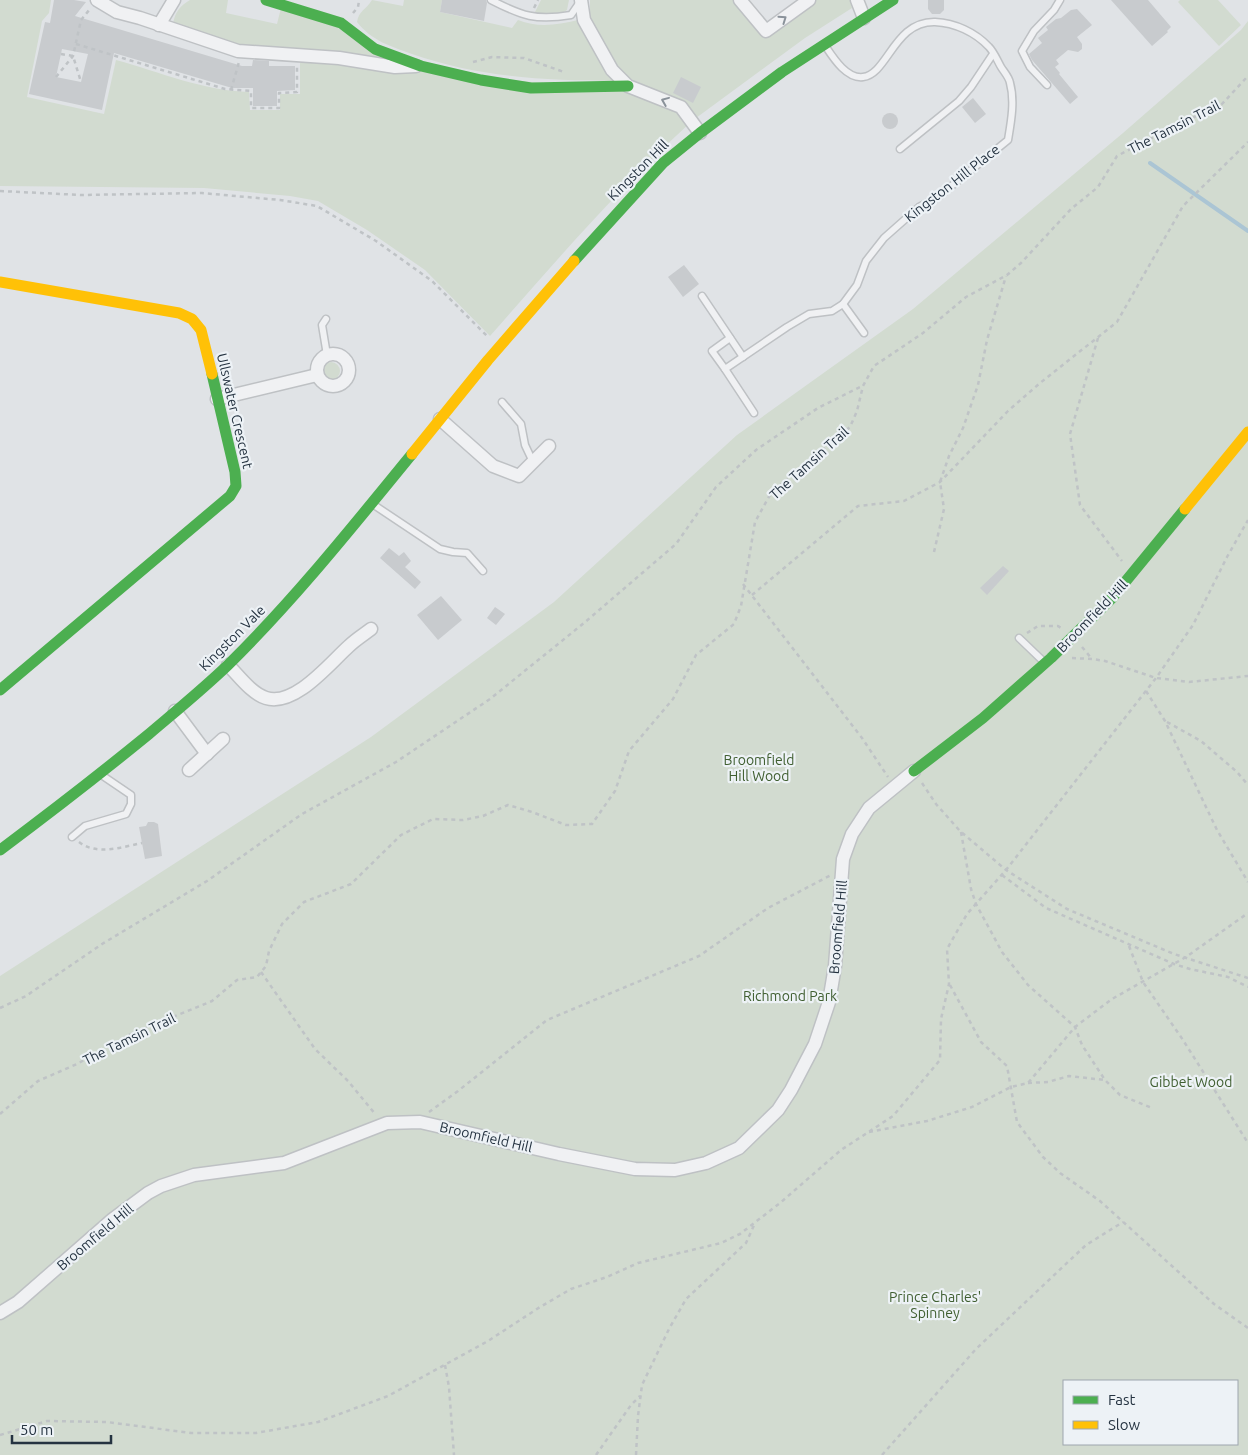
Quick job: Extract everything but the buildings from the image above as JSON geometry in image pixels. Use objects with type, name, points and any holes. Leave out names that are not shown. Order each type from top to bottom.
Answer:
[{"type":"street","points":[[97,0],[117,12],[243,52],[339,58],[395,67],[420,66]]},
{"type":"street","points":[[160,25],[174,0]]},
{"type":"street","points":[[266,0],[341,23],[375,49],[420,66],[481,80],[531,88],[628,86],[681,107],[700,133]]},
{"type":"street","points":[[740,0],[766,31],[809,0]]},
{"type":"street","points":[[857,0],[864,18]]},
{"type":"street","name":"Kingston Hill","points":[[444,414],[488,360],[663,163],[782,72],[893,0]]},
{"type":"street","points":[[581,1],[584,20],[612,70],[628,86]]},
{"type":"street","name":"Ullswater Crescent","points":[[0,282],[179,313],[192,319],[201,330],[235,472],[236,486],[230,496],[0,690]]},
{"type":"street","points":[[327,355],[338,355],[346,362],[349,372],[346,379],[337,386],[327,386],[322,383],[317,375],[318,364],[327,355]]},
{"type":"street","points":[[217,399],[317,375]]},
{"type":"street","points":[[444,414],[493,466],[519,476],[549,446]]},
{"type":"street","name":"Kingston Vale","points":[[0,850],[100,774],[228,665],[301,588],[444,414]]},
{"type":"street","name":"Broomfield Hill","points":[[0,1312],[18,1302],[113,1220],[148,1193],[161,1186],[194,1175],[284,1163],[388,1123],[420,1122],[559,1154],[635,1169],[675,1170],[706,1162],[739,1148],[778,1110],[791,1090],[815,1044],[829,1002],[836,966],[842,869],[847,846],[859,821],[869,808],[894,787],[983,718],[1048,660],[1112,598],[1248,432]]},
{"type":"street","points":[[228,665],[257,694],[268,699],[278,699],[289,696],[322,673],[349,645],[371,629]]},
{"type":"street","points":[[175,711],[207,754]]},
{"type":"street","points":[[189,770],[223,739]]},
{"type":"lane","points":[[491,0],[531,18],[554,18],[570,15],[581,1]]},
{"type":"lane","points":[[1047,84],[1030,67],[1022,51],[1034,31],[1054,10],[1060,0]]},
{"type":"lane","name":"Kingston Hill Place","points":[[824,44],[841,67],[852,76],[864,77],[876,70],[906,31],[917,25],[935,22],[965,28],[989,47],[1010,83],[1012,111],[1008,140],[938,197],[919,207],[884,238],[866,261],[857,285],[843,304]]},
{"type":"lane","points":[[900,149],[959,101],[971,87],[993,54]]},
{"type":"lane","points":[[702,296],[743,357]]},
{"type":"lane","points":[[726,370],[787,327],[809,314],[832,311],[843,304],[864,333]]},
{"type":"lane","points":[[326,319],[322,325],[327,355]]},
{"type":"lane","points":[[730,338],[712,351],[754,413]]},
{"type":"lane","points":[[502,402],[520,424],[525,445],[533,462]]},
{"type":"lane","points":[[371,503],[440,549],[467,553],[483,571]]},
{"type":"lane","points":[[1019,638],[1048,660]]},
{"type":"lane","points":[[72,837],[85,826],[126,814],[131,804],[131,795],[100,774]]},
{"type":"path","points":[[56,77],[73,56],[81,20],[97,0]]},
{"type":"path","points":[[536,6],[538,0]]},
{"type":"path","points":[[350,16],[356,10],[359,1]]},
{"type":"path","points":[[76,44],[231,90],[251,90],[251,108],[279,108],[279,92],[298,92],[297,56]]},
{"type":"path","points":[[231,90],[243,52]]},
{"type":"path","points":[[62,54],[73,56]]},
{"type":"path","points":[[73,56],[81,82]]},
{"type":"path","points":[[469,64],[492,57],[524,58],[570,73]]},
{"type":"path","name":"The Tamsin Trail","points":[[0,1114],[38,1081],[85,1060],[129,1035],[212,1001],[237,980],[257,977],[266,966],[269,951],[282,924],[304,902],[350,884],[401,835],[433,819],[463,820],[483,816],[508,805],[566,825],[592,824],[615,791],[630,751],[673,699],[696,655],[734,624],[741,606],[743,584],[755,522],[771,493],[850,427],[857,411],[863,386],[874,366],[923,333],[966,298],[1007,275],[1021,263],[1071,209],[1098,187],[1117,156],[1173,126],[1222,104],[1248,76]]},
{"type":"path","points":[[752,595],[858,506],[904,501],[940,482],[1008,411],[1117,322],[1183,206],[1248,142]]},
{"type":"path","points":[[0,191],[81,195],[202,193],[280,200],[317,206],[376,241],[432,281],[491,340]]},
{"type":"path","points":[[934,552],[944,509],[940,482],[949,456],[963,428],[978,386],[987,340],[1007,275]]},
{"type":"path","points":[[1098,336],[1070,434],[1080,505],[1132,574]]},
{"type":"path","points":[[0,1008],[26,996],[102,944],[206,881],[302,814],[396,762],[490,698],[584,623],[676,544],[716,487],[756,450],[818,408],[863,386]]},
{"type":"path","points":[[0,1435],[47,1421],[107,1422],[191,1433],[256,1434],[318,1422],[379,1400],[445,1365],[571,1289],[608,1278],[638,1263],[721,1243],[740,1234],[780,1203],[841,1150],[893,1116],[940,1060],[940,1019],[949,984],[947,949],[967,914],[1002,875],[1156,678],[1193,625],[1248,520]]},
{"type":"path","points":[[743,584],[862,738],[894,787]]},
{"type":"path","points":[[1048,660],[1099,660],[1156,678],[1190,682],[1248,676]]},
{"type":"path","points":[[1146,691],[1165,721],[1217,830],[1248,882]]},
{"type":"path","points":[[1165,721],[1201,741],[1248,785]]},
{"type":"path","points":[[914,771],[936,804],[960,831],[1006,870],[1067,909],[1186,957],[1248,978]]},
{"type":"path","points":[[960,831],[971,889],[976,904],[1002,952],[1028,985],[1075,1028],[1082,1045],[1105,1080],[1120,1095],[1152,1108]]},
{"type":"path","points":[[72,837],[86,848],[103,850],[142,843]]},
{"type":"path","points":[[420,1122],[432,1108],[458,1091],[547,1020],[699,956],[768,908],[842,869]]},
{"type":"path","points":[[1002,875],[1046,908],[1174,964],[1228,977],[1248,987]]},
{"type":"path","points":[[1028,1083],[1075,1028],[1112,1000],[1186,957],[1248,913]]},
{"type":"path","points":[[1129,945],[1143,982],[1183,1040],[1248,1143]]},
{"type":"path","points":[[261,972],[315,1049],[348,1080],[383,1125]]},
{"type":"path","points":[[949,984],[981,1042],[1007,1066],[1017,1122],[1043,1157],[1060,1173],[1100,1201],[1214,1304],[1248,1328]]},
{"type":"path","points":[[867,1133],[927,1120],[972,1107],[1011,1088],[1028,1083],[1048,1082],[1069,1076],[1105,1080]]},
{"type":"path","points":[[636,1455],[642,1385],[661,1345],[686,1299],[746,1242],[755,1222]]},
{"type":"path","points":[[882,1455],[976,1349],[1086,1245],[1123,1222]]},
{"type":"path","points":[[445,1365],[450,1388],[454,1455]]},
{"type":"path","points":[[596,1455],[631,1405],[641,1394]]},
{"type":"green space","points":[[0,0],[51,0],[49,13],[42,21],[27,97],[104,114],[116,60],[199,85],[249,92],[250,110],[280,110],[280,94],[300,94],[300,63],[336,63],[624,91],[678,110],[690,123],[612,200],[490,336],[425,270],[367,230],[318,201],[290,196],[204,188],[0,186]]},
{"type":"green space","points":[[190,0],[228,0],[226,13],[277,24],[281,8],[337,27],[391,60],[243,48],[173,24],[178,10]]},
{"type":"green space","points":[[372,0],[403,6],[404,0],[442,0],[440,12],[512,28],[518,20],[525,23],[548,25],[578,20],[616,81],[538,79],[487,73],[437,62],[412,54],[375,38],[357,22],[361,12]]},
{"type":"green space","points":[[541,0],[569,0],[567,10],[552,15],[535,12]]},
{"type":"green space","points":[[590,0],[733,0],[763,35],[814,0],[850,0],[852,8],[805,38],[696,118],[673,98],[639,84],[625,75],[613,63],[590,19]]},
{"type":"green space","points":[[1180,0],[1218,0],[1241,25],[1219,46],[1178,2]]},
{"type":"green space","name":"Richmond Park","points":[[1248,21],[1248,1455],[0,1455],[0,976],[371,737],[554,602],[737,435],[913,309],[1123,133],[1241,30]]},
{"type":"green space","points":[[327,362],[335,362],[340,367],[338,378],[327,380],[322,375],[322,367]]},
{"type":"waterway","points":[[1150,163],[1248,231]]},
{"type":"traffic: fast","points":[[266,0],[341,23],[375,49],[421,66],[481,80],[531,88],[628,86]]},
{"type":"traffic: fast","points":[[574,261],[663,163],[782,72],[893,0]]},
{"type":"traffic: fast","points":[[0,690],[230,496],[236,486],[235,472],[212,374]]},
{"type":"traffic: fast","points":[[0,850],[149,734],[228,665],[300,588],[412,454]]},
{"type":"traffic: fast","points":[[914,771],[983,718],[1051,658],[1112,598],[1185,509]]},
{"type":"traffic: slow","points":[[412,454],[488,360],[574,261]]},
{"type":"traffic: slow","points":[[0,282],[179,313],[192,319],[201,330],[212,374]]},
{"type":"traffic: slow","points":[[1185,509],[1248,432]]},
{"type":"park label","name":"Broomfield Hill Wood","points":[[759,768]]},
{"type":"park label","name":"Gibbet Wood","points":[[1191,1082]]},
{"type":"park label","name":"Prince Charles' Spinney","points":[[935,1305]]}]
